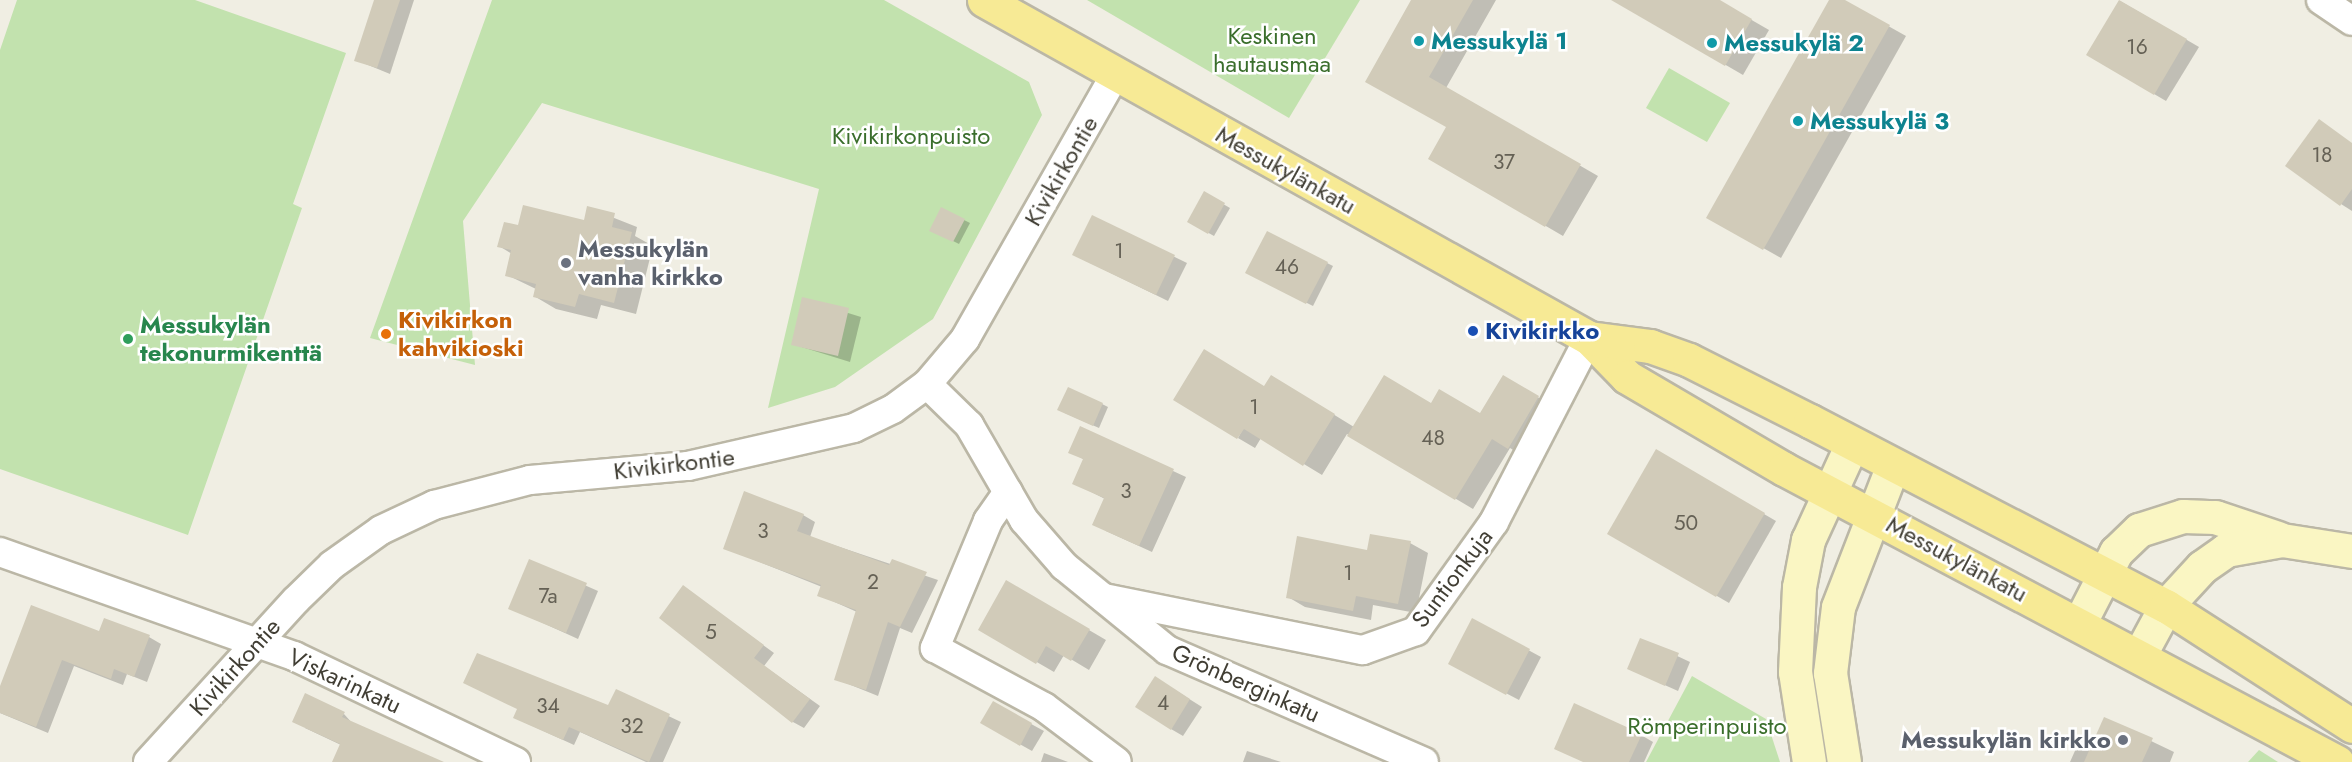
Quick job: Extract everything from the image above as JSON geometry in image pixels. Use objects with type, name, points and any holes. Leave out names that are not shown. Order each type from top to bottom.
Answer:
[{"type":"main road","name":"Messukylänkatu","points":[[984,0],[1589,338],[1627,377],[1827,491],[2337,762]]},
{"type":"main road","name":"Messukylänkatu","points":[[1589,338],[1650,346],[1689,360],[2166,606],[2352,726]]},
{"type":"main road","points":[[1809,762],[1799,724],[1795,633],[1808,540],[1827,491],[1852,444]]},
{"type":"main road","points":[[1844,762],[1833,720],[1834,634],[1844,580],[1870,514],[1893,465]]},
{"type":"main road","points":[[2079,624],[2116,552],[2139,530],[2183,516],[2243,523],[2282,540],[2352,551]]},
{"type":"main road","points":[[2139,656],[2166,606],[2202,567],[2226,550],[2282,540]]},
{"type":"street","points":[[2321,0],[2352,21]]},
{"type":"street","name":"Kivikirkontie","points":[[148,762],[257,642],[332,565],[381,530],[434,505],[530,480],[688,466],[788,447],[854,428],[927,384],[965,339],[1115,75]]},
{"type":"street","name":"Suntionkuja","points":[[1104,598],[1364,650],[1416,631],[1494,522],[1589,338]]},
{"type":"street","name":"Grönberginkatu","points":[[927,384],[969,424],[1008,492],[1064,566],[1167,650],[1424,762]]},
{"type":"street","points":[[1008,492],[988,522],[935,648],[1044,707],[1117,762]]},
{"type":"street","name":"Viskarinkatu","points":[[0,552],[257,642],[516,762]]},
{"type":"green space","name":"Messukylän tekonurmikenttä","points":[[17,0],[195,0],[346,53],[293,204],[302,208],[188,535],[0,469],[0,50]]},
{"type":"green space","name":"Kivikirkonpuisto","points":[[492,0],[884,0],[1029,82],[1042,115],[933,319],[835,387],[768,408],[819,189],[542,103],[463,221],[475,365],[370,338]]},
{"type":"green space","name":"Keskinen hautausmaa","points":[[1087,0],[1360,0],[1289,118]]},
{"type":"green space","points":[[1669,68],[1730,103],[1707,142],[1646,108]]},
{"type":"green space","name":"Römperinpuisto","points":[[1692,676],[1766,719],[1780,762],[1646,762]]},
{"type":"green space","points":[[2259,750],[2278,762],[2248,762]]},
{"type":"building","points":[[374,0],[400,0],[377,68],[354,61]]},
{"type":"building","points":[[1411,0],[1473,0],[1429,77],[1581,164],[1545,227],[1428,159],[1446,127],[1365,82]]},
{"type":"building","name":"Messukylä 2","points":[[1611,0],[1720,0],[1752,19],[1725,66]]},
{"type":"building","name":"Messukylä 3","points":[[1829,0],[1845,0],[1890,25],[1763,250],[1706,218]]},
{"type":"building","points":[[2119,0],[2187,39],[2154,95],[2086,55]]},
{"type":"building","points":[[2319,119],[2352,143],[2352,189],[2340,206],[2285,166]]},
{"type":"building","points":[[1204,191],[1225,203],[1208,234],[1187,222]]},
{"type":"building","name":"Messukylän vanha kirkko","points":[[523,205],[584,220],[587,206],[615,213],[612,227],[632,232],[614,303],[579,294],[575,307],[533,297],[536,284],[505,276],[511,250],[497,247],[504,222],[518,225]]},
{"type":"building","points":[[941,207],[965,219],[953,242],[929,231]]},
{"type":"building","points":[[1092,215],[1175,255],[1156,295],[1072,255]]},
{"type":"building","points":[[1267,231],[1328,262],[1306,304],[1245,273]]},
{"type":"building","points":[[802,297],[849,308],[838,356],[791,345]]},
{"type":"building","points":[[1204,349],[1264,386],[1271,375],[1335,414],[1303,466],[1244,429],[1237,439],[1173,400]]},
{"type":"building","points":[[1384,375],[1431,403],[1439,389],[1480,413],[1503,375],[1539,396],[1508,449],[1492,439],[1455,500],[1347,436]]},
{"type":"building","points":[[1068,387],[1103,403],[1093,426],[1057,410]]},
{"type":"building","points":[[1080,426],[1174,469],[1139,546],[1092,525],[1104,498],[1072,484],[1083,459],[1068,453]]},
{"type":"building","points":[[1656,449],[1765,513],[1716,597],[1607,534]]},
{"type":"building","points":[[744,491],[804,514],[797,531],[889,565],[892,559],[927,572],[900,627],[888,622],[866,690],[834,680],[856,610],[817,596],[821,585],[723,549]]},
{"type":"building","points":[[1370,534],[1411,541],[1398,604],[1356,596],[1353,611],[1286,598],[1297,536],[1367,550]]},
{"type":"building","points":[[529,559],[587,583],[566,633],[508,609]]},
{"type":"building","points":[[1006,580],[1090,629],[1071,661],[1046,646],[1036,664],[978,630]]},
{"type":"building","points":[[683,585],[764,645],[754,658],[810,699],[792,723],[659,618]]},
{"type":"building","points":[[31,605],[99,631],[104,618],[150,635],[134,677],[114,669],[111,679],[62,660],[36,727],[0,713],[0,686]]},
{"type":"building","points":[[1472,618],[1530,649],[1506,695],[1448,664]]},
{"type":"building","points":[[1640,638],[1679,653],[1665,686],[1627,669]]},
{"type":"building","points":[[477,653],[608,705],[616,689],[670,714],[649,762],[569,727],[563,740],[513,718],[517,709],[463,683]]},
{"type":"building","points":[[1155,676],[1190,699],[1171,730],[1135,707]]},
{"type":"building","points":[[305,693],[345,712],[342,717],[444,762],[332,762],[340,744],[292,722]]},
{"type":"building","points":[[993,701],[1032,723],[1020,746],[980,723]]},
{"type":"building","points":[[1574,703],[1642,734],[1629,762],[1583,762],[1554,749]]},
{"type":"building","name":"Messukylän kirkko","points":[[2104,717],[2153,738],[2142,762],[2084,762]]},
{"type":"place","name":"Messukylä 1","points":[[1419,41]]},
{"type":"place","name":"Messukylä 2","points":[[1712,43]]},
{"type":"place","name":"Messukylä 3","points":[[1798,121]]},
{"type":"place","name":"Messukylän vanha kirkko","points":[[566,263]]},
{"type":"place","name":"Kivikirkko","points":[[1473,331]]},
{"type":"place","name":"Kivikirkon kahvikioski","points":[[386,334]]},
{"type":"place","name":"Messukylän tekonurmikenttä","points":[[128,339]]},
{"type":"place","name":"Messukylän kirkko","points":[[2123,740]]}]
